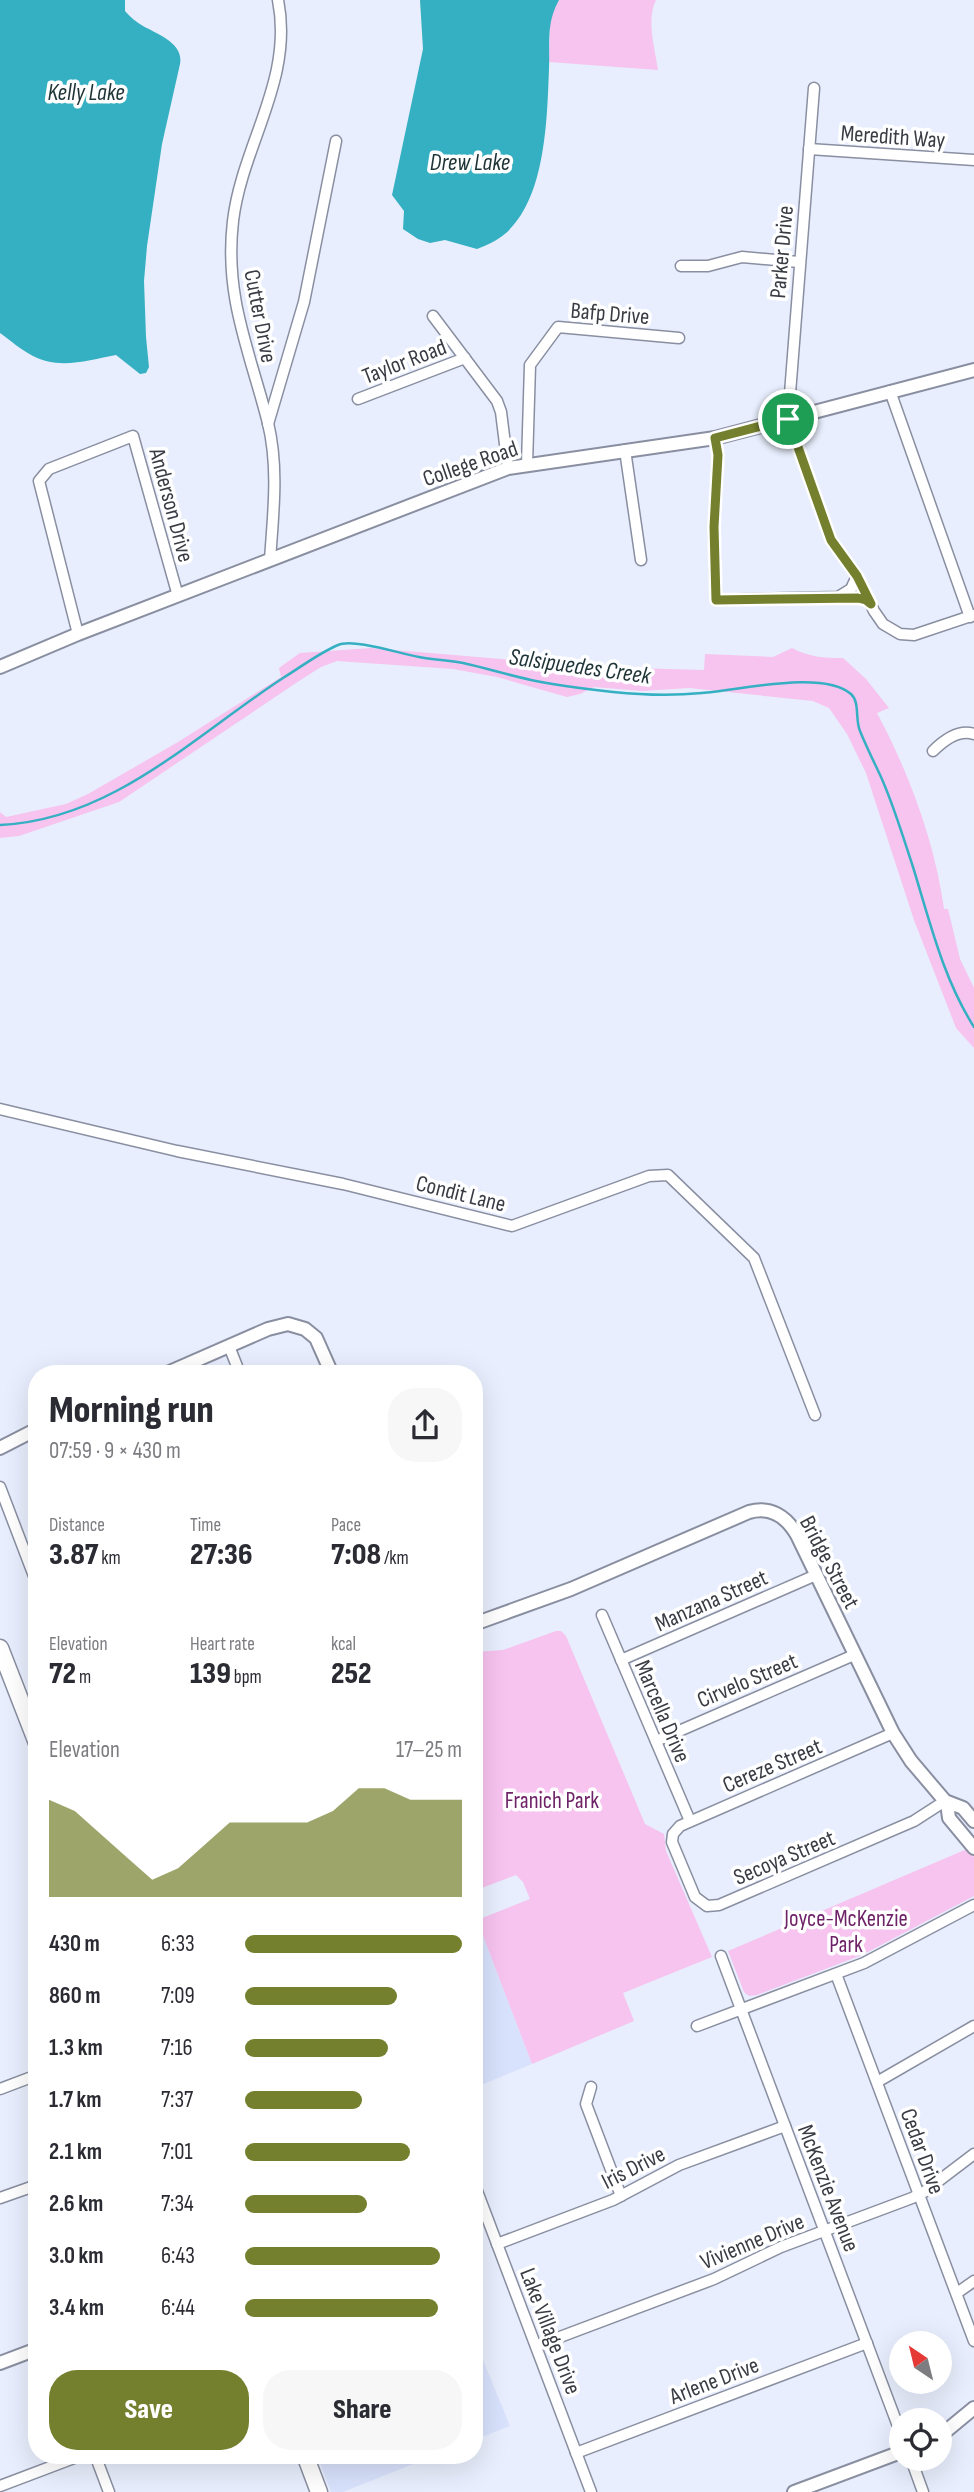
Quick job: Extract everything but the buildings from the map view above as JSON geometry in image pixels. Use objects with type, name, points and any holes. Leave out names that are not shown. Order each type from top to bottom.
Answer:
[{"type":"main road","points":[[0,1648],[28,1721]]},
{"type":"main road","points":[[308,2464],[319,2492]]},
{"type":"street","name":"Cutter Drive","points":[[270,561],[274,471],[268,424],[238,320],[231,254],[237,202],[278,64],[282,30],[278,0]]},
{"type":"street","name":"Parker Drive","points":[[788,419],[814,88]]},
{"type":"street","points":[[268,424],[303,302],[336,141]]},
{"type":"street","name":"Meredith Way","points":[[809,149],[974,160]]},
{"type":"street","points":[[681,266],[708,266],[742,257],[799,261]]},
{"type":"street","points":[[433,316],[497,401],[508,468]]},
{"type":"street","name":"Bafp Drive","points":[[527,464],[530,365],[558,327],[679,338]]},
{"type":"street","name":"Taylor Road","points":[[358,399],[465,358]]},
{"type":"street","name":"College Road","points":[[0,667],[78,634],[508,468],[715,438],[890,391],[970,373]]},
{"type":"street","points":[[788,419],[831,540],[857,576],[883,624],[907,635],[930,631],[972,616],[890,391]]},
{"type":"street","name":"Anderson Drive","points":[[78,634],[39,481],[49,469],[133,436],[178,596]]},
{"type":"street","points":[[715,438],[718,455],[714,527],[716,600],[860,598],[871,604]]},
{"type":"street","points":[[625,450],[641,560]]},
{"type":"street","points":[[831,598],[848,592],[857,576]]},
{"type":"street","points":[[933,751],[945,740],[968,732],[974,734]]},
{"type":"street","name":"Condit Lane","points":[[0,1109],[177,1151],[343,1184],[512,1226],[649,1177],[668,1175],[754,1258],[815,1415]]},
{"type":"street","points":[[186,1365],[276,1326],[288,1324],[299,1326],[316,1338],[328,1365]]},
{"type":"street","points":[[229,1346],[236,1365]]},
{"type":"street","points":[[0,1448],[28,1434]]},
{"type":"street","points":[[0,1487],[28,1560]]},
{"type":"street","name":"Bridge Street","points":[[483,1621],[571,1589],[755,1511],[771,1511],[787,1520],[797,1535],[893,1733],[911,1761],[946,1802],[949,1818],[974,1848]]},
{"type":"street","name":"Manzana Street","points":[[621,1660],[816,1575]]},
{"type":"street","name":"Marcella Drive","points":[[602,1615],[690,1821]]},
{"type":"street","name":"Cirvelo Street","points":[[656,1741],[854,1655]]},
{"type":"street","name":"Cereze Street","points":[[672,1838],[677,1829],[690,1821],[893,1733]]},
{"type":"street","name":"Bridge Street","points":[[946,1802],[963,1808],[974,1821]]},
{"type":"street","name":"Secoya Street","points":[[672,1838],[695,1896],[704,1905],[714,1907],[906,1825],[946,1802]]},
{"type":"street","points":[[697,2026],[864,1963],[974,1905]]},
{"type":"street","name":"McKenzie Avenue","points":[[720,1956],[891,2408]]},
{"type":"street","name":"Cedar Drive","points":[[836,1974],[974,2341]]},
{"type":"street","points":[[877,2082],[974,2026]]},
{"type":"street","points":[[0,2089],[28,2079]]},
{"type":"street","points":[[591,2087],[586,2104],[621,2196]]},
{"type":"street","name":"Iris Drive","points":[[497,2244],[621,2196],[664,2172],[785,2126]]},
{"type":"street","name":"Vivienne Drive","points":[[536,2346],[714,2279],[781,2247],[919,2195],[974,2154]]},
{"type":"street","points":[[0,2198],[28,2188]]},
{"type":"street","name":"Lake Village Drive","points":[[483,2207],[591,2492]]},
{"type":"street","points":[[957,2293],[974,2281]]},
{"type":"street","name":"Arlene Drive","points":[[576,2453],[866,2343]]},
{"type":"street","points":[[0,2363],[28,2352]]},
{"type":"street","points":[[952,2426],[974,2408]]},
{"type":"street","points":[[794,2492],[889,2456]]},
{"type":"street","points":[[0,2486],[58,2464]]},
{"type":"street","points":[[98,2464],[109,2492]]},
{"type":"street","points":[[915,2471],[923,2492]]},
{"type":"shaded area","points":[[483,1936],[532,2064],[483,2084]]},
{"type":"shaded area","points":[[483,2360],[510,2426],[483,2436]]},
{"type":"shaded area","points":[[320,2464],[413,2464],[343,2492],[331,2492]]},
{"type":"green space","points":[[559,0],[656,0],[651,25],[658,70],[549,62],[550,15]]},
{"type":"green space","points":[[371,648],[597,667],[704,670],[705,654],[773,657],[792,648],[816,656],[843,658],[866,679],[889,708],[877,713],[919,808],[934,859],[944,909],[948,909],[960,959],[974,988],[974,1048],[956,1028],[914,920],[866,773],[847,734],[829,708],[813,701],[689,688],[643,691],[594,687],[567,697],[497,677],[453,669],[337,661],[321,667],[296,683],[119,802],[19,836],[0,838],[0,812],[6,817],[66,804],[88,794],[178,742],[281,677],[279,668],[300,653]]},
{"type":"green space","name":"Franich Park","points":[[556,1631],[561,1631],[566,1636],[645,1824],[664,1834],[666,1851],[712,1957],[623,1993],[634,2021],[532,2064],[483,1936],[483,1918],[530,1899],[523,1882],[516,1875],[483,1888],[483,1651],[503,1650]]},
{"type":"green space","name":"Joyce-McKenzie Park","points":[[967,1849],[974,1857],[974,1896],[862,1955],[757,1995],[749,1996],[744,1992],[728,1951]]},
{"type":"water","name":"Kelly Lake","points":[[0,0],[125,0],[125,11],[131,17],[168,40],[178,50],[180,64],[162,144],[147,246],[144,281],[149,367],[146,373],[140,374],[116,355],[74,363],[43,360],[24,351],[0,333]]},
{"type":"water","name":"Drew Lake","points":[[420,0],[559,0],[550,25],[545,133],[537,178],[519,218],[503,236],[477,249],[445,240],[430,243],[418,239],[403,229],[404,211],[392,195],[423,49]]},
{"type":"waterway","name":"Salsipuedes Creek","points":[[0,825],[41,820],[79,808],[115,792],[184,749],[310,660],[345,643],[463,663],[551,684],[624,693],[680,695],[779,683],[821,683],[838,687],[854,697],[860,731],[894,810],[946,969],[974,1027]]},
{"type":"route","points":[[788,419],[831,540],[857,576],[871,604],[858,598],[716,600],[714,527],[718,455],[715,438],[788,419]]}]
